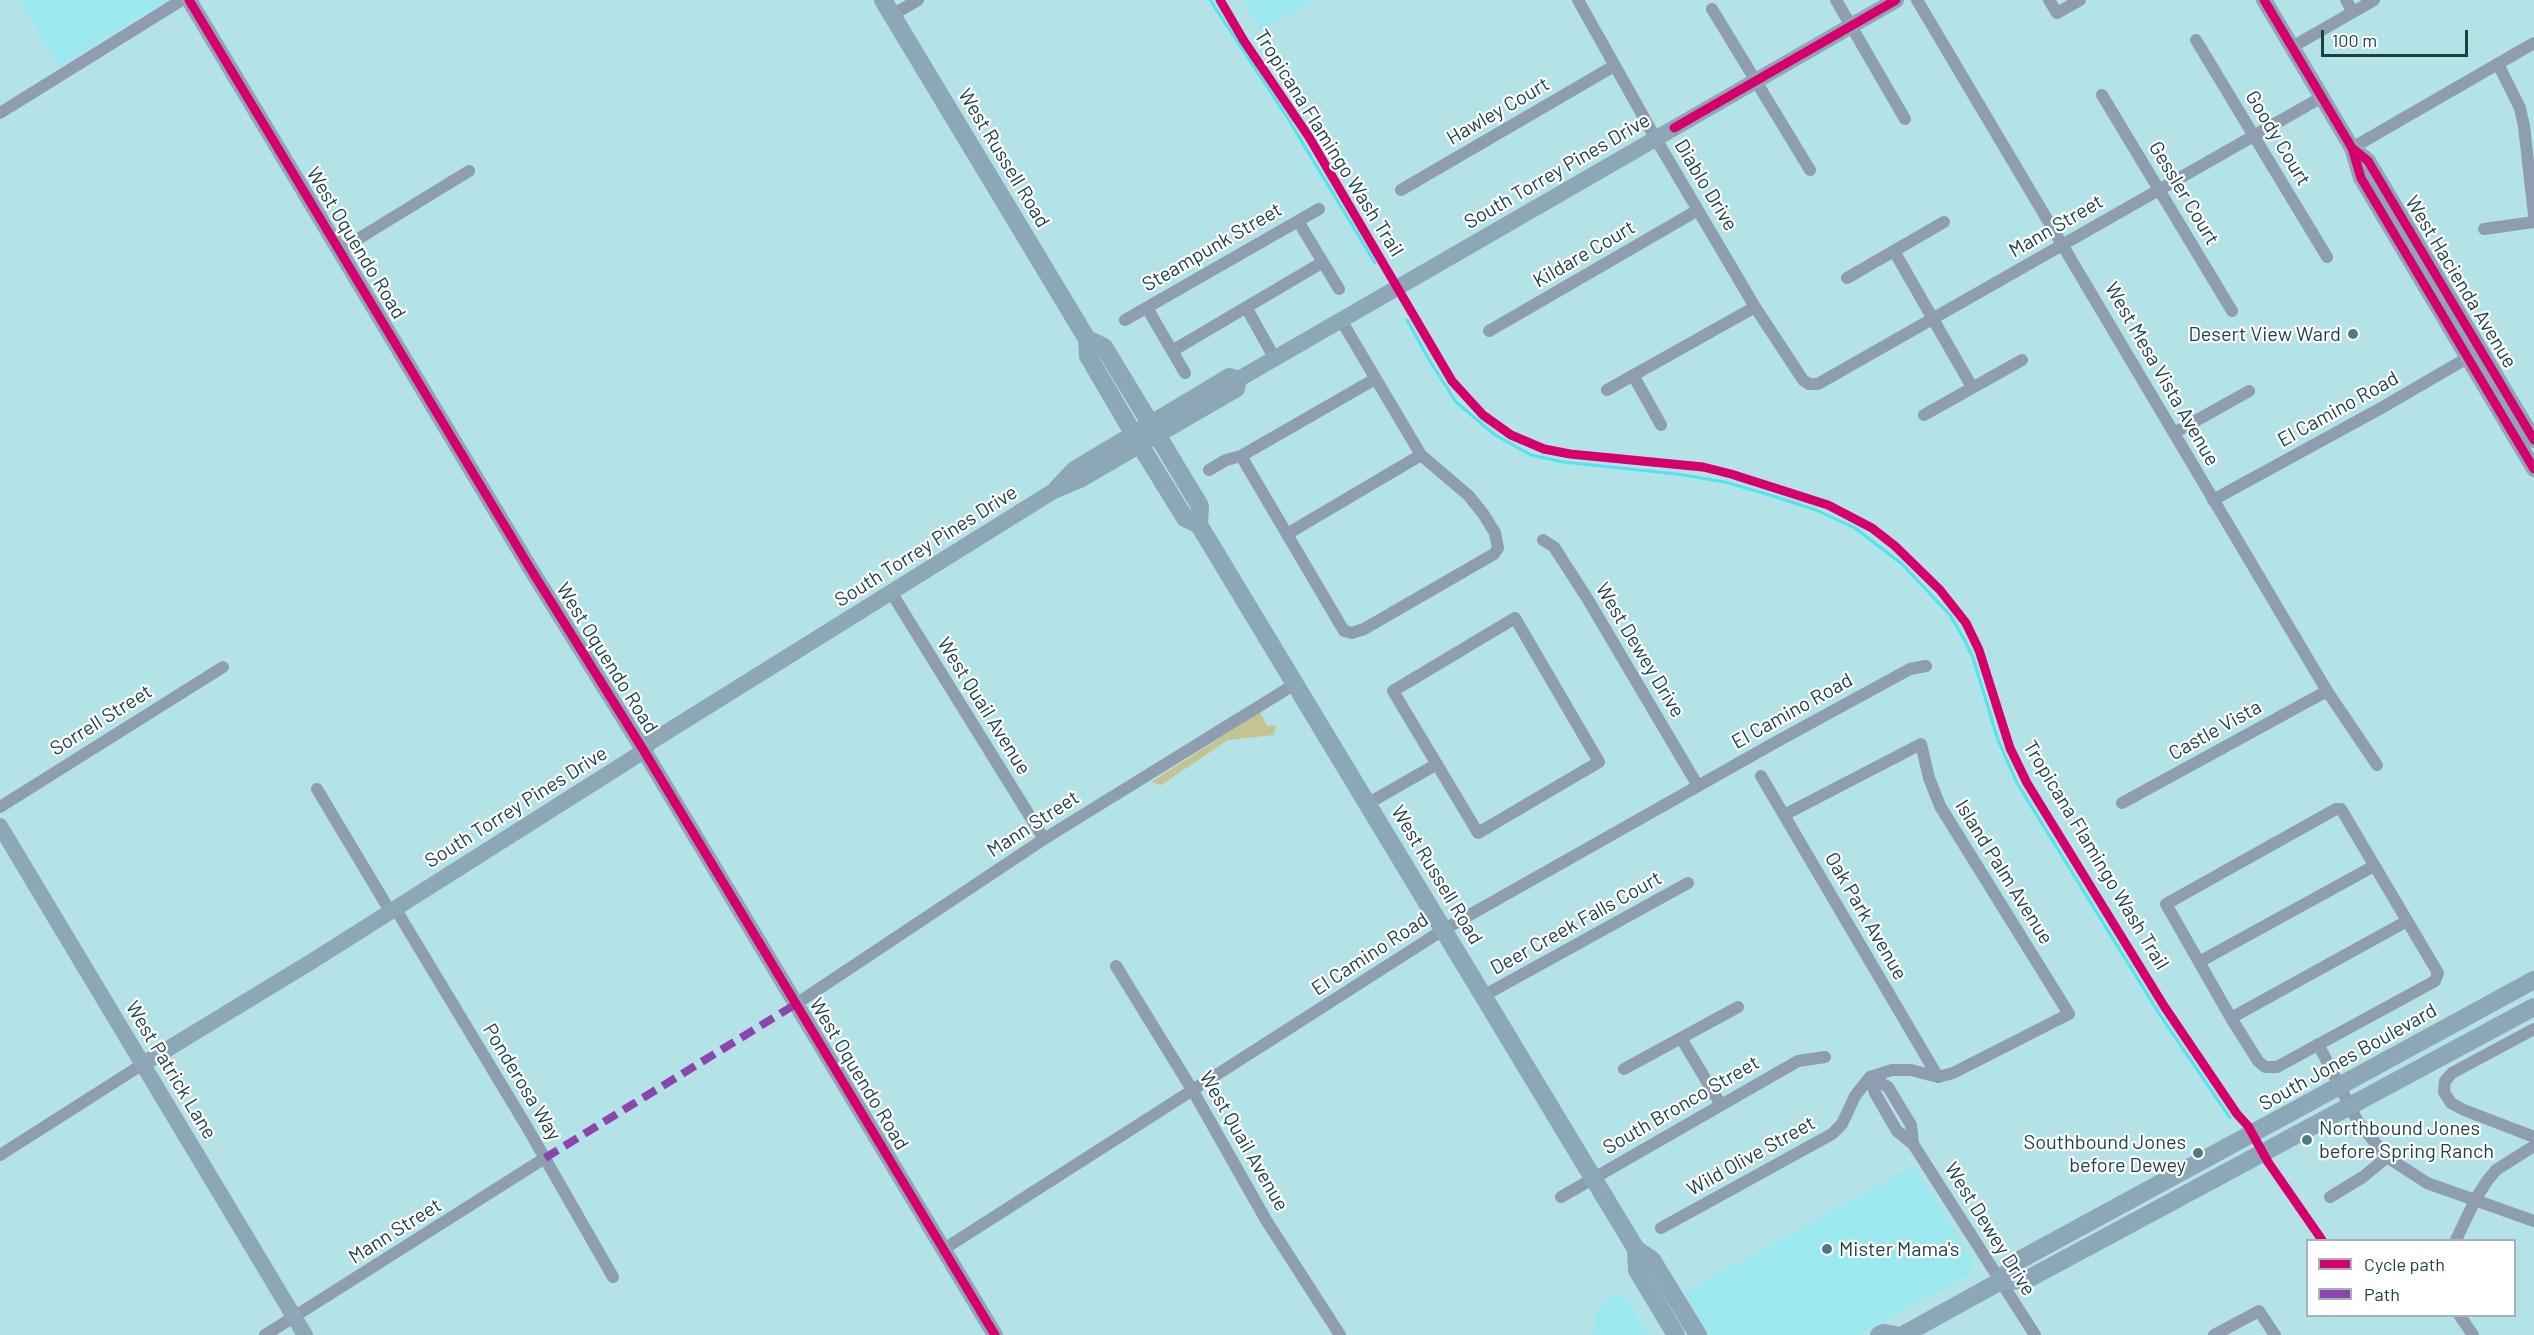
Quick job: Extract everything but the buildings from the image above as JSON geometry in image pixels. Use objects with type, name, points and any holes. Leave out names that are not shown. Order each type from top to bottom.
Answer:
[{"type":"main road","name":"West Russell Road","points":[[887,8],[1087,339],[1088,356],[1185,518],[1198,525],[1636,1249],[1652,1260],[1698,1335]]},
{"type":"main road","name":"West Russell Road","points":[[1087,339],[1104,346],[1200,506],[1198,525]]},
{"type":"main road","name":"South Jones Boulevard","points":[[1903,1335],[1999,1282],[2016,1262],[2534,980]]},
{"type":"main road","name":"South Jones Boulevard","points":[[1999,1282],[2028,1279],[2534,1006]]},
{"type":"main road","points":[[2156,1210],[2164,1195],[2196,1165]]},
{"type":"main road","name":"West Russell Road","points":[[1636,1249],[1637,1270],[1676,1335]]},
{"type":"main road","points":[[1879,1335],[1883,1333],[1895,1335]]},
{"type":"street","points":[[0,113],[182,0]]},
{"type":"street","name":"West Oquendo Road","points":[[189,0],[995,1335]]},
{"type":"street","points":[[887,8],[918,0]]},
{"type":"street","name":"Diablo Drive","points":[[1578,0],[1656,139],[1755,307],[1803,380],[1809,384]]},
{"type":"street","points":[[1836,0],[1905,119]]},
{"type":"street","name":"South Torrey Pines Drive","points":[[0,1155],[644,751],[649,743],[1052,492],[1074,469],[1237,389],[1239,380],[1896,0]]},
{"type":"street","name":"West Mesa Vista Avenue","points":[[1917,0],[2327,691],[2378,765]]},
{"type":"street","points":[[2049,0],[2057,13],[2080,0]]},
{"type":"street","name":"West Hacienda Avenue","points":[[2264,0],[2352,148],[2361,178],[2401,232],[2474,354],[2534,469]]},
{"type":"street","points":[[2346,0],[2353,12]]},
{"type":"street","points":[[2292,47],[2374,0]]},
{"type":"street","points":[[1712,9],[1810,170]]},
{"type":"street","name":"Goody Court","points":[[2196,40],[2326,257]]},
{"type":"street","points":[[2352,148],[2534,43]]},
{"type":"street","points":[[2498,64],[2520,108],[2534,215]]},
{"type":"street","name":"Hawley Court","points":[[1401,190],[1614,66]]},
{"type":"street","name":"Gessler Court","points":[[2103,94],[2232,311]]},
{"type":"street","name":"Mann Street","points":[[1809,384],[1818,384],[2322,97]]},
{"type":"street","points":[[340,250],[469,171]]},
{"type":"street","name":"Steampunk Street","points":[[1125,320],[1319,209]]},
{"type":"street","name":"Kildare Court","points":[[1489,331],[1698,210]]},
{"type":"street","points":[[1298,221],[1339,289]]},
{"type":"street","points":[[1847,278],[1944,222]]},
{"type":"street","points":[[2484,229],[2534,222]]},
{"type":"street","points":[[1894,251],[1972,387]]},
{"type":"street","points":[[1172,351],[1323,262]]},
{"type":"street","points":[[1246,307],[1275,359]]},
{"type":"street","points":[[1607,390],[1755,307]]},
{"type":"street","points":[[1147,308],[1185,373]]},
{"type":"street","points":[[1241,456],[1344,631],[1352,633],[1494,554],[1498,548],[1495,533],[1469,496],[1421,455],[1341,320]]},
{"type":"street","name":"West Hacienda Avenue","points":[[2474,354],[2534,440]]},
{"type":"street","name":"El Camino Road","points":[[2212,500],[2384,407],[2474,354]]},
{"type":"street","points":[[1924,415],[2022,360]]},
{"type":"street","points":[[1633,375],[1661,425]]},
{"type":"street","points":[[1209,470],[1226,460],[1241,456],[1376,379]]},
{"type":"street","points":[[2174,433],[2249,391]]},
{"type":"street","points":[[1287,534],[1421,455]]},
{"type":"street","name":"West Dewey Drive","points":[[1543,540],[1554,547],[1587,598],[1698,786]]},
{"type":"street","name":"West Quail Avenue","points":[[891,592],[1044,839]]},
{"type":"street","points":[[1515,618],[1599,762],[1478,833],[1437,764],[1393,691],[1515,618]]},
{"type":"street","name":"El Camino Road","points":[[944,1250],[1443,930],[1910,669],[1926,666]]},
{"type":"street","name":"Sorrell Street","points":[[0,807],[223,668]]},
{"type":"street","name":"Mann Street","points":[[796,1004],[1044,839],[1295,684]]},
{"type":"street","name":"Castle Vista","points":[[2122,803],[2327,691]]},
{"type":"street","name":"Island Palm Avenue","points":[[1784,815],[1921,744],[1929,778],[1940,806],[2069,1014],[1953,1073],[1938,1077]]},
{"type":"street","points":[[1367,804],[1437,764]]},
{"type":"street","name":"Oak Park Avenue","points":[[1761,776],[1938,1077]]},
{"type":"street","name":"Ponderosa Way","points":[[317,789],[545,1158],[613,1277]]},
{"type":"street","points":[[2341,809],[2374,866],[2439,973],[2435,981],[2277,1067],[2265,1067],[2258,1061],[2231,1018],[2166,906],[2167,902],[2341,809]]},
{"type":"street","name":"West Patrick Lane","points":[[0,826],[305,1335]]},
{"type":"street","points":[[2199,962],[2374,866]]},
{"type":"street","name":"Deer Creek Falls Court","points":[[1483,996],[1688,883]]},
{"type":"street","points":[[2231,1018],[2407,921]]},
{"type":"street","name":"West Quail Avenue","points":[[1116,966],[1193,1091],[1266,1220],[1340,1335]]},
{"type":"street","points":[[1624,1069],[1738,1007]]},
{"type":"street","points":[[2534,1029],[2448,1076],[2444,1092],[2451,1103],[2534,1137]]},
{"type":"street","points":[[1681,1038],[1721,1105]]},
{"type":"street","points":[[2318,1044],[2349,1106],[2367,1134],[2387,1157],[2427,1183],[2534,1221]]},
{"type":"street","name":"South Bronco Street","points":[[1561,1197],[1798,1061],[1825,1057]]},
{"type":"street","points":[[1870,1077],[1892,1070],[1911,1070],[1938,1077]]},
{"type":"street","name":"West Dewey Drive","points":[[1870,1077],[1875,1093],[1897,1131],[1913,1144],[1999,1282],[2035,1335]]},
{"type":"street","name":"Wild Olive Street","points":[[1661,1228],[1832,1134],[1842,1124],[1855,1096],[1870,1077]]},
{"type":"street","points":[[2456,1239],[2475,1200],[2496,1170],[2534,1146]]},
{"type":"street","points":[[2330,1197],[2363,1177],[2387,1157]]},
{"type":"street","name":"Mann Street","points":[[265,1335],[545,1158]]},
{"type":"street","points":[[2214,1335],[2259,1311],[2275,1335]]},
{"type":"street","points":[[2461,1317],[2473,1335]]},
{"type":"shaded area","points":[[19,0],[167,0],[59,66]]},
{"type":"shaded area","points":[[1243,0],[1314,0],[1262,31]]},
{"type":"shaded area","points":[[1260,712],[1267,726],[1276,725],[1274,735],[1228,740],[1161,785],[1151,782]]},
{"type":"shaded area","points":[[1914,1166],[1974,1263],[1969,1275],[1857,1335],[1710,1335],[1685,1292]]},
{"type":"shaded area","points":[[1622,1292],[1648,1335],[1592,1335],[1599,1305]]},
{"type":"waterway","points":[[1210,0],[1287,117],[1375,263]]},
{"type":"waterway","points":[[1407,320],[1456,402],[1495,435],[1531,455],[1563,462],[1677,474],[1725,482],[1773,496],[1816,510],[1855,528],[1902,564],[1950,615],[1973,658],[1998,740],[2017,783],[2160,1015],[2230,1118]]},
{"type":"marked path","points":[[545,1158],[796,1004]]},
{"type":"cycle path","points":[[189,0],[995,1335]]},
{"type":"cycle path","name":"Tropicana Flamingo Wash Trail","points":[[1220,0],[1244,41],[1309,137],[1452,381],[1483,415],[1511,435],[1544,449],[1570,454],[1703,467],[1828,505],[1872,528],[1895,546],[1940,590],[1966,623],[1979,650],[2010,748],[2027,783],[2164,1006],[2237,1114],[2248,1126],[2268,1162],[2321,1239]]},
{"type":"cycle path","points":[[1674,128],[1896,0]]},
{"type":"cycle path","points":[[2264,0],[2352,148],[2361,178],[2534,469]]},
{"type":"cycle path","points":[[2352,148],[2368,161],[2534,440]]},
{"type":"place","name":"Desert View Ward","points":[[2353,334]]},
{"type":"place","name":"Northbound Jones before Spring Ranch","points":[[2307,1140]]},
{"type":"place","name":"Southbound Jones before Dewey","points":[[2198,1153]]},
{"type":"place","name":"Mister Mama's","points":[[1827,1249]]}]
